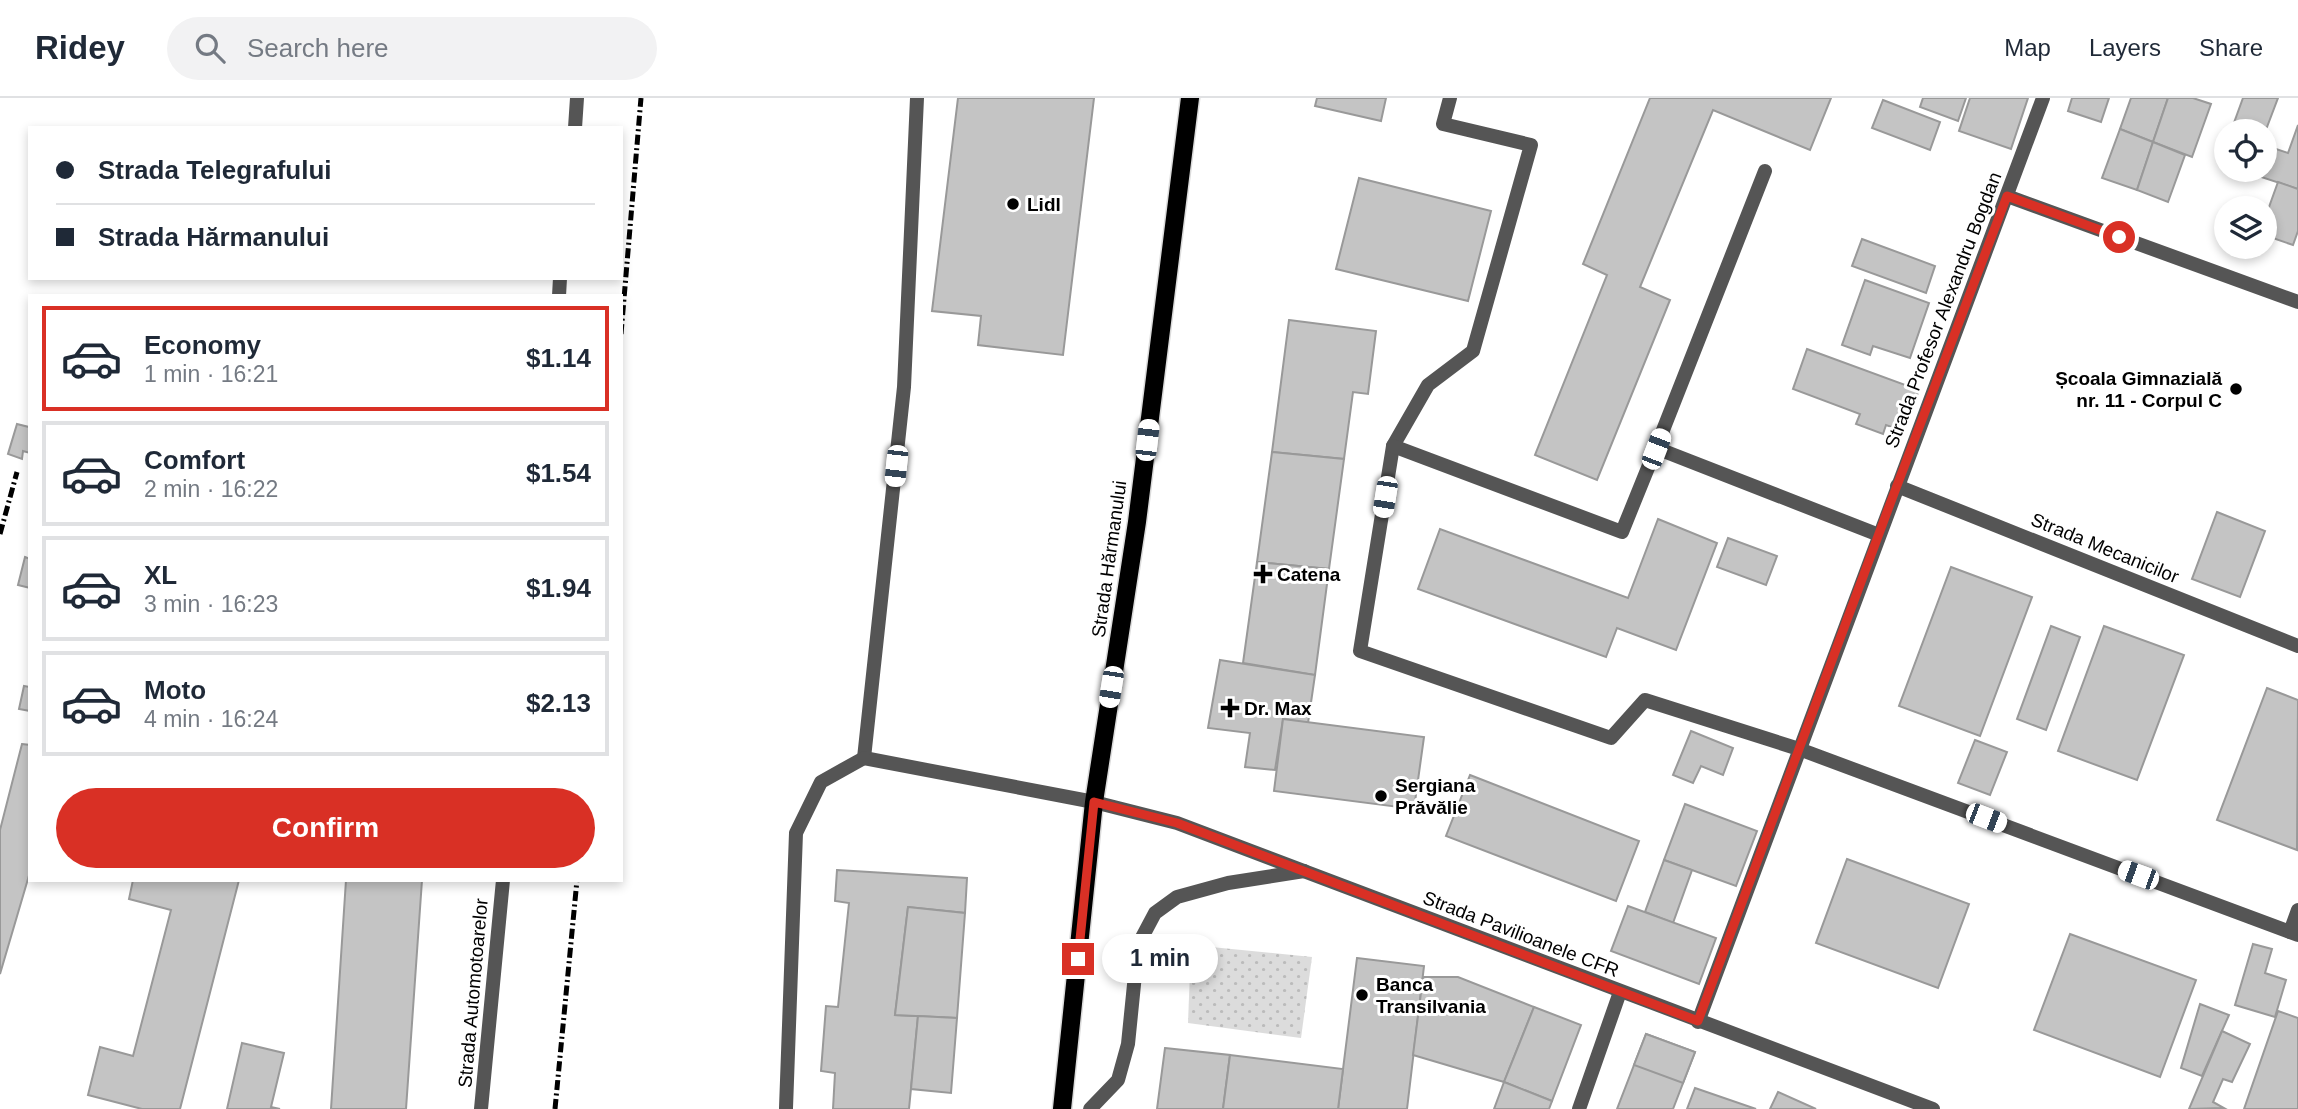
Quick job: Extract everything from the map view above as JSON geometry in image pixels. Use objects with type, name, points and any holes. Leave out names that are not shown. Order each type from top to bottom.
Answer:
[{"type":"main road","name":"Strada Hărmanului","points":[[1062,1109],[1094,802],[1137,522],[1190,98]]},
{"type":"street","points":[[575,126],[578,98]]},
{"type":"street","points":[[786,1108],[796,833],[821,782],[864,758],[904,387],[917,98]]},
{"type":"street","points":[[1450,98],[1443,124],[1531,145],[1473,351],[1428,385],[1393,446],[1360,651],[1611,738],[1645,700],[1799,749],[2294,934],[2298,910]]},
{"type":"street","name":"Strada Profesor Alexandru Bogdan","points":[[1698,1021],[2043,98]]},
{"type":"street","points":[[1393,446],[1622,532],[1765,171]]},
{"type":"street","points":[[2007,196],[2298,302]]},
{"type":"street","points":[[1656,449],[1879,535]]},
{"type":"street","name":"Strada Mecanicilor","points":[[1897,486],[2298,646]]},
{"type":"street","name":"Strada Pavilioanele CFR","points":[[864,758],[1094,802],[1177,823],[1933,1109]]},
{"type":"street","points":[[1090,1109],[1118,1080],[1128,1044],[1138,944],[1155,913],[1177,897],[1228,883],[1306,871]]},
{"type":"street","name":"Strada Automotoarelor","points":[[481,1109],[503,882]]},
{"type":"street","points":[[1579,1109],[1620,992]]},
{"type":"shaded area","points":[[1191,945],[1312,957],[1301,1038],[1188,1023]]},
{"type":"building","name":"Lidl","points":[[958,98],[1094,98],[1063,355],[978,345],[981,316],[932,311]]},
{"type":"building","points":[[1317,98],[1386,98],[1381,121],[1315,106]]},
{"type":"building","points":[[1650,98],[1831,98],[1810,150],[1713,110],[1640,287],[1670,300],[1597,480],[1535,455],[1607,275],[1583,264]]},
{"type":"building","points":[[1923,98],[1966,98],[1958,121],[1920,107]]},
{"type":"building","points":[[1970,98],[2028,98],[2011,149],[1959,131]]},
{"type":"building","points":[[2072,98],[2109,98],[2101,122],[2068,111]]},
{"type":"building","points":[[2131,98],[2168,98],[2153,142],[2120,129]]},
{"type":"building","points":[[2168,98],[2193,98],[2211,104],[2192,157],[2153,142]]},
{"type":"building","points":[[2243,98],[2278,98],[2270,119],[2235,119]]},
{"type":"building","points":[[1883,100],[1940,122],[1930,150],[1872,128]]},
{"type":"building","points":[[2298,125],[2298,189],[2277,182],[2277,149],[2288,153]]},
{"type":"building","points":[[2120,129],[2153,142],[2137,190],[2102,178]]},
{"type":"building","points":[[2153,142],[2185,155],[2168,202],[2137,190]]},
{"type":"building","points":[[1359,178],[1491,211],[1468,301],[1336,269]]},
{"type":"building","points":[[2278,182],[2298,189],[2298,231],[2293,245],[2277,239],[2277,196],[2273,196]]},
{"type":"building","points":[[1862,239],[1935,266],[1926,293],[1852,266]]},
{"type":"building","points":[[1865,280],[1929,303],[1910,358],[1873,346],[1870,355],[1842,345]]},
{"type":"building","points":[[1289,320],[1376,331],[1368,394],[1353,392],[1344,459],[1272,452]]},
{"type":"building","points":[[1807,349],[1919,390],[1903,431],[1886,425],[1883,434],[1856,424],[1860,414],[1793,389]]},
{"type":"building","points":[[17,424],[28,427],[28,452],[23,451],[22,459],[8,454]]},
{"type":"building","points":[[1272,452],[1344,459],[1329,569],[1257,562]]},
{"type":"building","points":[[2217,512],[2265,531],[2240,597],[2192,579]]},
{"type":"building","points":[[1658,519],[1717,543],[1676,650],[1617,628],[1606,657],[1418,589],[1440,529],[1628,598]]},
{"type":"building","points":[[1728,538],[1777,556],[1766,585],[1717,567]]},
{"type":"building","points":[[25,557],[28,558],[28,588],[18,585]]},
{"type":"building","points":[[1257,562],[1329,569],[1315,675],[1243,663]]},
{"type":"building","points":[[1951,567],[2032,597],[1980,736],[1899,706]]},
{"type":"building","points":[[2051,626],[2080,637],[2046,730],[2017,719]]},
{"type":"building","points":[[2104,626],[2184,655],[2137,780],[2058,751]]},
{"type":"building","points":[[1220,660],[1315,675],[1308,723],[1283,719],[1275,770],[1245,767],[1250,733],[1208,728]]},
{"type":"building","points":[[24,686],[28,687],[28,711],[19,709]]},
{"type":"building","points":[[2267,688],[2298,700],[2297,850],[2217,820]]},
{"type":"building","points":[[1283,719],[1424,737],[1414,809],[1274,791]]},
{"type":"building","points":[[1691,731],[1733,748],[1723,775],[1701,766],[1693,783],[1673,775]]},
{"type":"building","points":[[1975,740],[2007,752],[1990,795],[1958,783]]},
{"type":"building","points":[[22,744],[28,745],[28,879],[0,974],[0,830]]},
{"type":"building","points":[[1470,775],[1639,841],[1616,901],[1446,836]]},
{"type":"building","points":[[1685,804],[1757,831],[1736,886],[1664,860]]},
{"type":"building","points":[[1847,859],[1969,904],[1938,988],[1816,943]]},
{"type":"building","points":[[1664,860],[1692,870],[1673,923],[1645,912]]},
{"type":"building","points":[[837,870],[967,878],[965,913],[908,907],[895,1015],[918,1016],[909,1109],[833,1109],[835,1073],[821,1071],[826,1006],[838,1007],[849,903],[835,901]]},
{"type":"building","points":[[133,882],[238,882],[180,1109],[142,1109],[88,1095],[100,1047],[133,1056],[171,910],[129,899]]},
{"type":"building","points":[[346,882],[422,882],[406,1109],[331,1109]]},
{"type":"building","points":[[1628,906],[1716,938],[1699,984],[1611,951]]},
{"type":"building","points":[[908,907],[965,913],[957,1018],[895,1015]]},
{"type":"building","points":[[2070,934],[2196,980],[2160,1077],[2034,1030]]},
{"type":"building","points":[[2253,944],[2272,949],[2265,973],[2286,980],[2275,1017],[2235,1005]]},
{"type":"building","points":[[1357,958],[1424,966],[1407,1109],[1338,1109]]},
{"type":"building","points":[[1423,977],[1458,977],[1534,1007],[1504,1082],[1413,1055]]},
{"type":"building","points":[[2200,1004],[2229,1015],[2202,1076],[2181,1068]]},
{"type":"building","points":[[1534,1007],[1581,1025],[1552,1101],[1504,1082]]},
{"type":"building","points":[[2278,1011],[2298,1018],[2298,1109],[2244,1109]]},
{"type":"building","points":[[918,1016],[957,1018],[951,1093],[911,1089]]},
{"type":"building","points":[[2222,1031],[2250,1044],[2232,1082],[2223,1079],[2213,1102],[2224,1108],[2189,1109]]},
{"type":"building","points":[[1646,1034],[1695,1052],[1673,1109],[1617,1109]]},
{"type":"building","points":[[1646,1034],[1695,1052],[1683,1083],[1634,1065]]},
{"type":"building","points":[[242,1043],[284,1053],[271,1107],[280,1109],[227,1109]]},
{"type":"building","points":[[1165,1048],[1230,1055],[1223,1109],[1157,1109]]},
{"type":"building","points":[[1230,1055],[1343,1069],[1338,1109],[1223,1109]]},
{"type":"building","points":[[1504,1082],[1552,1101],[1549,1109],[1494,1109]]},
{"type":"building","points":[[1695,1088],[1756,1109],[1687,1109]]},
{"type":"building","points":[[1778,1092],[1816,1109],[1770,1109]]},
{"type":"railway","points":[[623,310],[641,98]]},
{"type":"railway","points":[[0,534],[17,472]]},
{"type":"railway","points":[[555,1109],[577,882]]},
{"type":"place","name":"Lidl","points":[[1013,204]]},
{"type":"place","name":"Școala Gimnazială nr. 11 - Corpul C","points":[[2236,389]]},
{"type":"place","name":"Catena","points":[[1263,574]]},
{"type":"place","name":"Dr. Max","points":[[1230,708]]},
{"type":"place","name":"Sergiana Prăvălie","points":[[1381,796]]},
{"type":"place","name":"Banca Transilvania","points":[[1362,995]]},
{"type":"route","points":[[1078,959],[1094,802],[1177,823],[1698,1021],[2007,196],[2119,237]]}]
